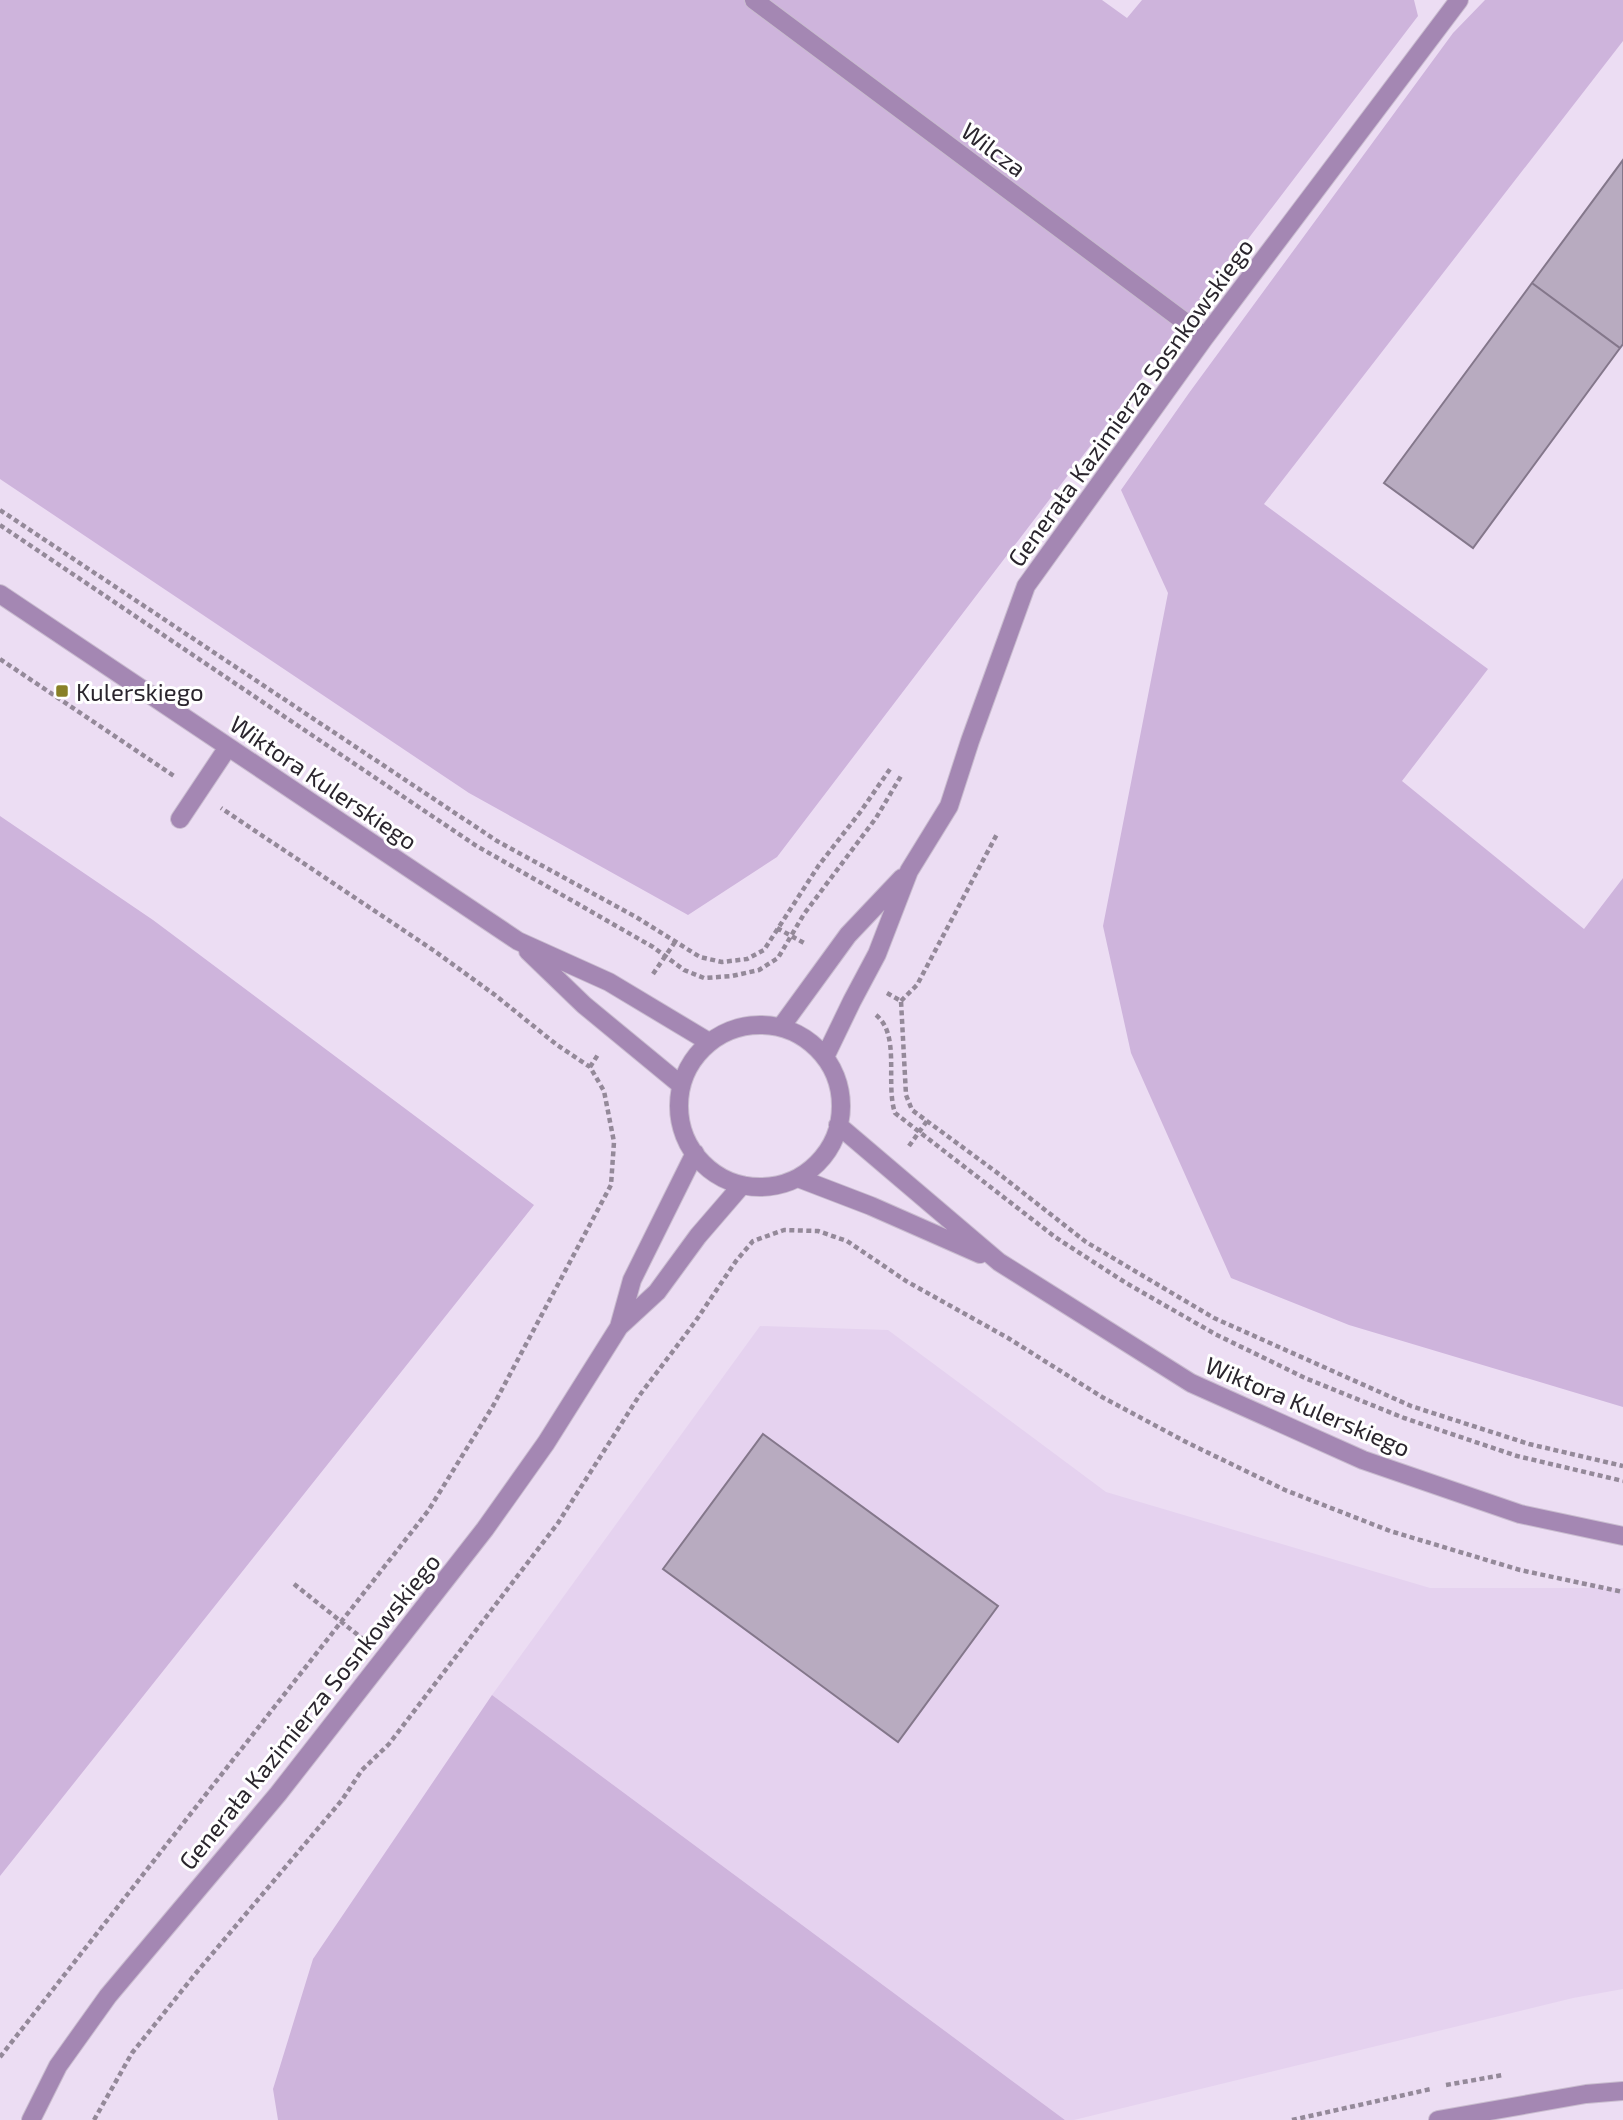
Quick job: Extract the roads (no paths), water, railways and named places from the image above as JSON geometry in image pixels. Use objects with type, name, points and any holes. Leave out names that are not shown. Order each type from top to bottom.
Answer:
[{"type":"street","name":"Wilcza","points":[[754,0],[1205,337]]},
{"type":"street","name":"Generała Kazimierza Sosnkowskiego","points":[[825,1057],[877,954],[909,871],[949,806],[1026,586],[1205,337],[1459,0]]},
{"type":"street","name":"Wiktora Kulerskiego","points":[[0,594],[517,941],[584,1005],[681,1085]]},
{"type":"street","points":[[180,819],[228,747]]},
{"type":"street","name":"Generała Kazimierza Sosnkowskiego","points":[[781,1027],[848,935],[909,871]]},
{"type":"street","name":"Wiktora Kulerskiego","points":[[517,941],[609,982],[709,1042]]},
{"type":"street","points":[[755,1025],[781,1027],[804,1038],[825,1057],[838,1082],[841,1110],[838,1125],[835,1137],[820,1161],[797,1178],[771,1186],[742,1185],[716,1174],[695,1153],[684,1135],[678,1111],[681,1085],[691,1062],[709,1042],[731,1030],[755,1025]]},
{"type":"street","name":"Wiktora Kulerskiego","points":[[838,1125],[999,1262],[1191,1383],[1363,1460],[1520,1514],[1623,1536]]},
{"type":"street","name":"Generała Kazimierza Sosnkowskiego","points":[[619,1327],[632,1280],[695,1153]]},
{"type":"street","name":"Wiktora Kulerskiego","points":[[797,1178],[870,1206],[999,1262]]},
{"type":"street","name":"Generała Kazimierza Sosnkowskiego","points":[[31,2120],[58,2066],[107,1996],[278,1794],[386,1657],[485,1529],[546,1443],[619,1327],[657,1292],[698,1236],[742,1185]]},
{"type":"street","points":[[1438,2120],[1586,2094],[1623,2091]]},
{"type":"place","name":"Kulerskiego","points":[[62,691]]}]
